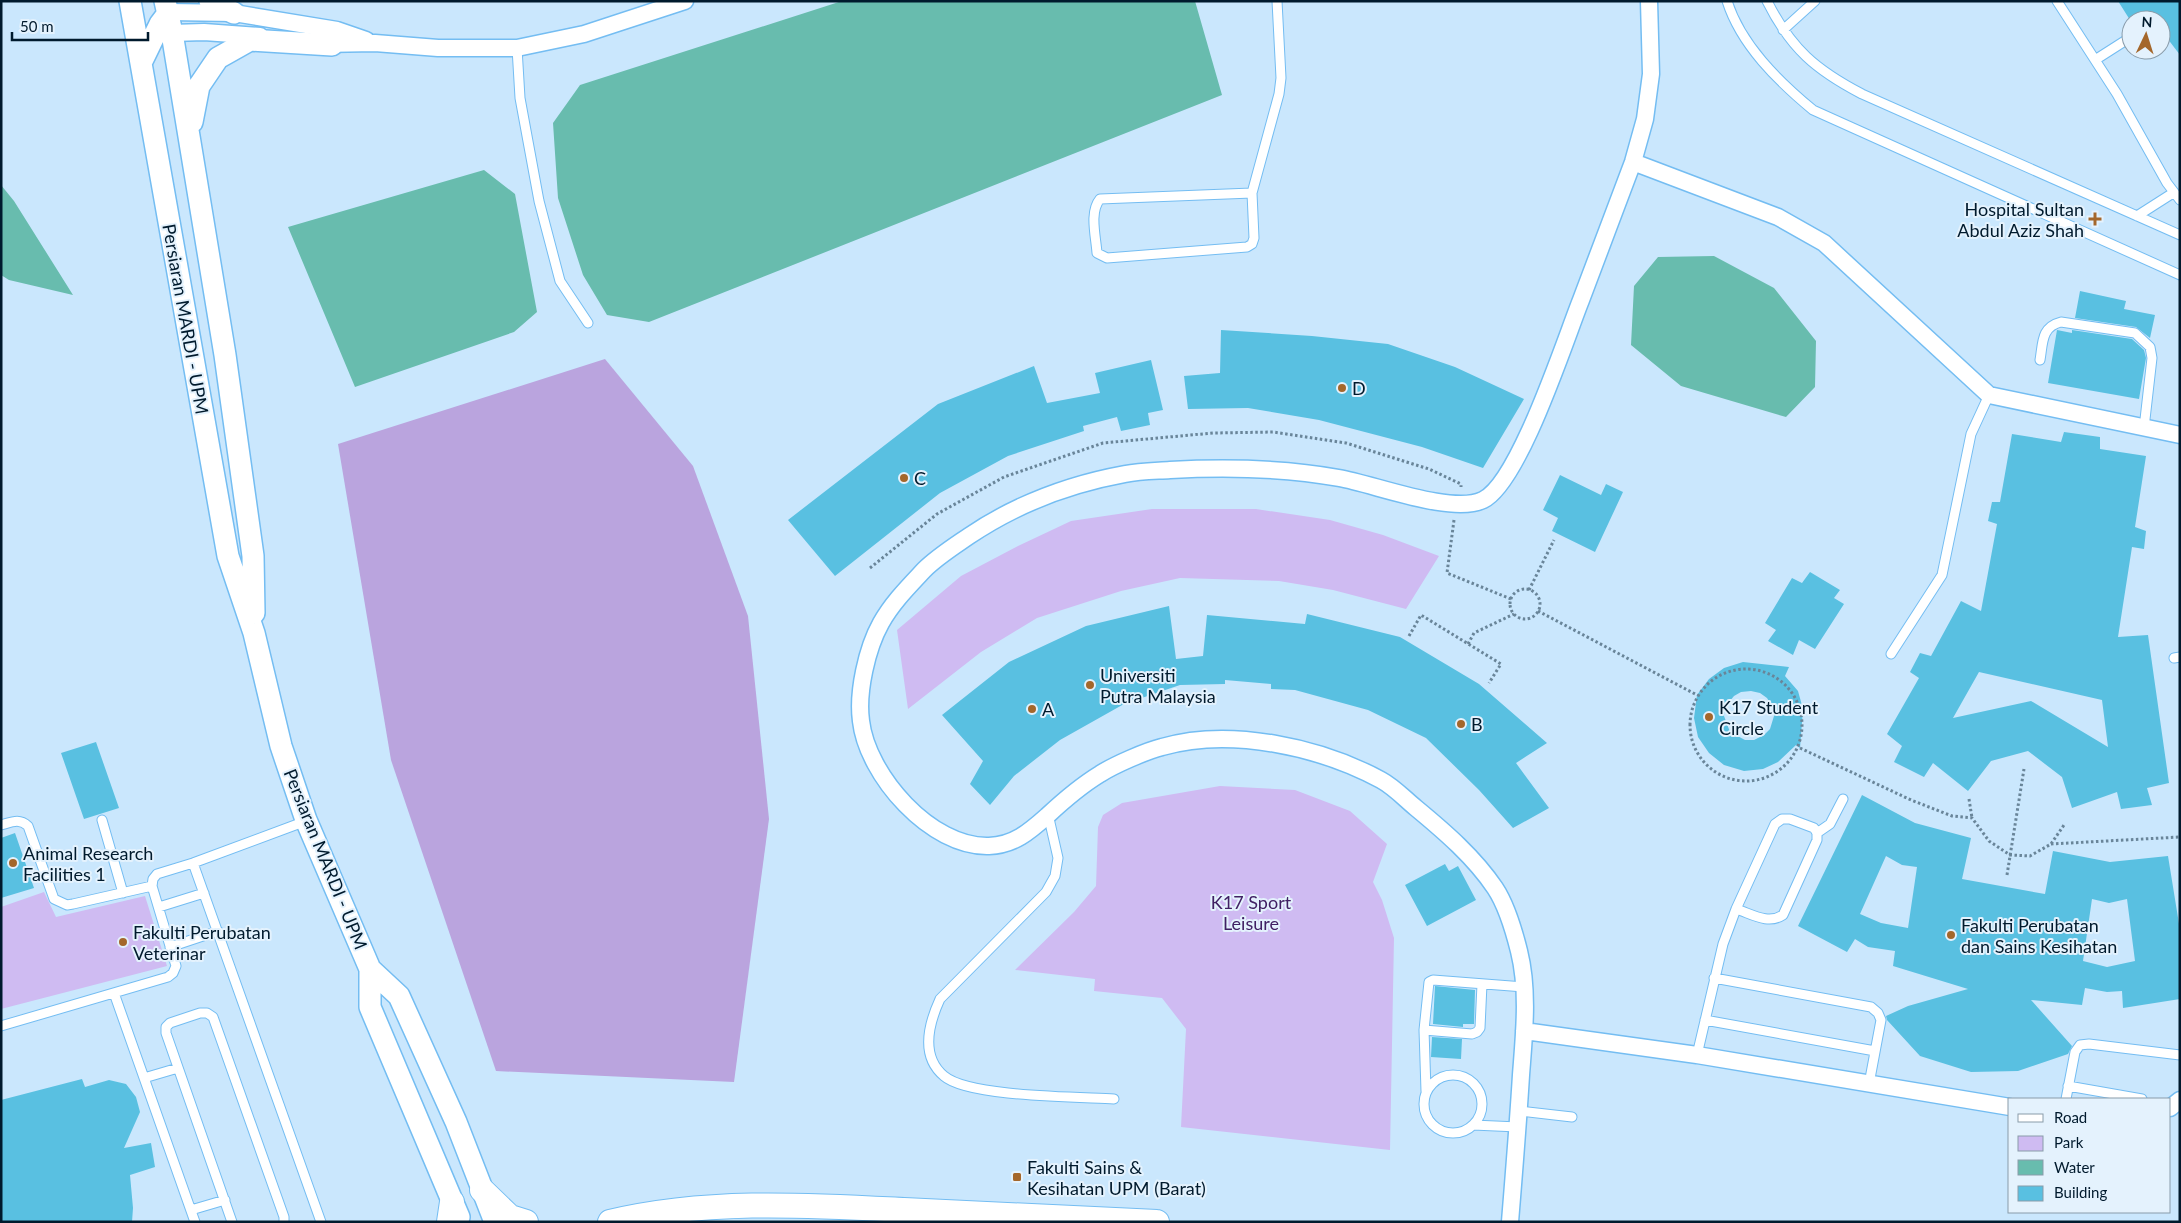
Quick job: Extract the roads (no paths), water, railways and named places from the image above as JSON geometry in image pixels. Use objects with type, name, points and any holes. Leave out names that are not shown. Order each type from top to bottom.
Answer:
[{"type":"main road","points":[[482,1190],[510,1217],[526,1222]]},
{"type":"main road","points":[[610,1222],[643,1214],[692,1208],[788,1204],[1158,1222]]},
{"type":"street","name":"Persiaran MARDI - UPM","points":[[130,1],[228,556],[254,633],[281,746],[306,820],[370,969],[370,1007],[454,1215]]},
{"type":"street","points":[[137,1],[167,18],[204,32],[332,45]]},
{"type":"street","points":[[210,1],[234,13]]},
{"type":"street","points":[[189,136],[199,86],[218,58],[250,40],[332,45],[375,43],[438,48],[517,48],[584,34],[685,1]]},
{"type":"street","points":[[1510,1222],[1524,1031],[1524,987],[1521,957],[1510,920],[1498,891],[1450,836],[1384,782],[1322,755],[1285,746],[1241,740],[1201,741],[1162,747],[1102,772],[1048,814],[1033,830],[1014,842],[985,847],[961,841],[939,831],[912,813],[887,783],[870,756],[861,724],[860,695],[869,655],[880,625],[904,591],[933,561],[976,531],[1022,505],[1076,487],[1128,473],[1203,468],[1274,470],[1340,478],[1424,500],[1456,505],[1484,500],[1502,481],[1518,455],[1538,413],[1633,162],[1645,119],[1652,74],[1649,1]]},
{"type":"street","points":[[167,18],[234,13],[337,30],[375,43]]},
{"type":"street","name":"Persiaran MARDI - UPM","points":[[167,18],[189,136],[225,355],[253,556],[254,633]]},
{"type":"street","points":[[142,61],[167,18]]},
{"type":"street","points":[[1633,162],[1778,217],[1824,243],[1989,395],[2180,435]]},
{"type":"street","name":"Persiaran MARDI - UPM","points":[[370,969],[399,996],[456,1122],[495,1222]]},
{"type":"street","points":[[1524,1031],[1697,1055],[2008,1107]]},
{"type":"lane","points":[[1252,193],[1100,200],[1094,212],[1097,253],[1108,258],[1247,247],[1252,244],[1254,238],[1252,193],[1279,94],[1281,78],[1277,1]]},
{"type":"lane","points":[[1727,1],[1744,36],[1763,62],[1785,87],[1813,110],[2180,275]]},
{"type":"lane","points":[[1767,1],[1783,30],[1811,63],[1831,78],[1862,94],[2180,235]]},
{"type":"lane","points":[[1783,30],[1815,1]]},
{"type":"lane","points":[[2057,1],[2117,94],[2176,196],[2137,216]]},
{"type":"lane","points":[[2095,60],[2121,43]]},
{"type":"lane","points":[[517,48],[520,98],[538,201],[560,281],[588,323]]},
{"type":"lane","points":[[2040,360],[2046,330],[2052,324],[2061,322],[2135,333],[2150,346],[2152,358],[2144,428]]},
{"type":"lane","points":[[1891,654],[1942,575],[1969,442],[1976,421],[1989,395]]},
{"type":"lane","points":[[1736,909],[1767,920],[1776,920],[1783,915],[1817,840],[1818,833],[1830,824],[1843,799]]},
{"type":"lane","points":[[1048,814],[1058,858],[1054,876],[1046,892],[940,999],[931,1018],[928,1040],[933,1061],[945,1077],[968,1086],[996,1092],[1114,1099]]},
{"type":"lane","points":[[1697,1055],[1723,944],[1736,909],[1775,824],[1782,819],[1790,819],[1814,828],[1818,833]]},
{"type":"lane","points":[[102,820],[123,892]]},
{"type":"lane","points":[[1,1026],[168,977],[174,973],[176,966],[152,886],[153,879],[157,874],[193,863],[306,820]]},
{"type":"lane","points":[[1,826],[15,821],[23,821],[28,826],[54,899],[60,902],[73,904],[152,886]]},
{"type":"lane","points":[[193,863],[322,1222]]},
{"type":"lane","points":[[159,908],[204,893]]},
{"type":"lane","points":[[170,947],[218,931]]},
{"type":"lane","points":[[1714,978],[1871,1008],[1878,1013],[1881,1020],[1869,1084]]},
{"type":"lane","points":[[1524,987],[1433,980],[1429,982],[1424,1030],[1426,1091],[1424,1111],[1428,1120],[1436,1127],[1444,1132],[1454,1133],[1473,1125],[1518,1119],[1572,1117]]},
{"type":"lane","points":[[1424,1030],[1472,1034],[1477,1032],[1480,1028],[1482,984]]},
{"type":"lane","points":[[114,992],[195,1222]]},
{"type":"lane","points":[[232,1222],[166,1033],[166,1027],[170,1023],[200,1013],[207,1013],[213,1017],[284,1217],[284,1222]]},
{"type":"lane","points":[[1705,1020],[1875,1051]]},
{"type":"lane","points":[[2066,1098],[2075,1052],[2080,1046],[2089,1044],[2180,1056]]},
{"type":"lane","points":[[144,1078],[178,1068]]},
{"type":"lane","points":[[1426,1091],[1432,1084],[1448,1076],[1457,1076],[1473,1084],[1479,1091],[1481,1100],[1478,1118],[1473,1125]]},
{"type":"lane","points":[[2068,1086],[2136,1098]]},
{"type":"lane","points":[[191,1210],[225,1200]]},
{"type":"water","points":[[842,1],[1195,1],[1222,95],[649,322],[607,315],[583,275],[558,198],[553,123],[580,85]]},
{"type":"water","points":[[484,170],[515,194],[537,312],[514,332],[355,387],[288,227]]},
{"type":"water","points":[[1,185],[14,201],[73,295],[9,280],[1,275]]},
{"type":"water","points":[[1714,256],[1774,288],[1816,341],[1815,387],[1786,417],[1681,386],[1631,345],[1634,286],[1658,257]]},
{"type":"place","name":"Hospital Sultan Abdul Aziz Shah","points":[[2095,219]]},
{"type":"place","name":"D","points":[[1342,388]]},
{"type":"place","name":"C","points":[[904,478]]},
{"type":"place","name":"Universiti Putra Malaysia","points":[[1090,685]]},
{"type":"place","name":"A","points":[[1032,709]]},
{"type":"place","name":"K17 Student Circle","points":[[1709,717]]},
{"type":"place","name":"B","points":[[1461,724]]},
{"type":"place","name":"Animal Research Facilities 1","points":[[13,863]]},
{"type":"place","name":"Fakulti Perubatan dan Sains Kesihatan","points":[[1951,935]]},
{"type":"place","name":"Fakulti Perubatan Veterinar","points":[[123,942]]},
{"type":"place","name":"Fakulti Sains & Kesihatan UPM (Barat)","points":[[1017,1177]]},
{"type":"park label","name":"K17 Sport Leisure","points":[[1251,912]]}]
